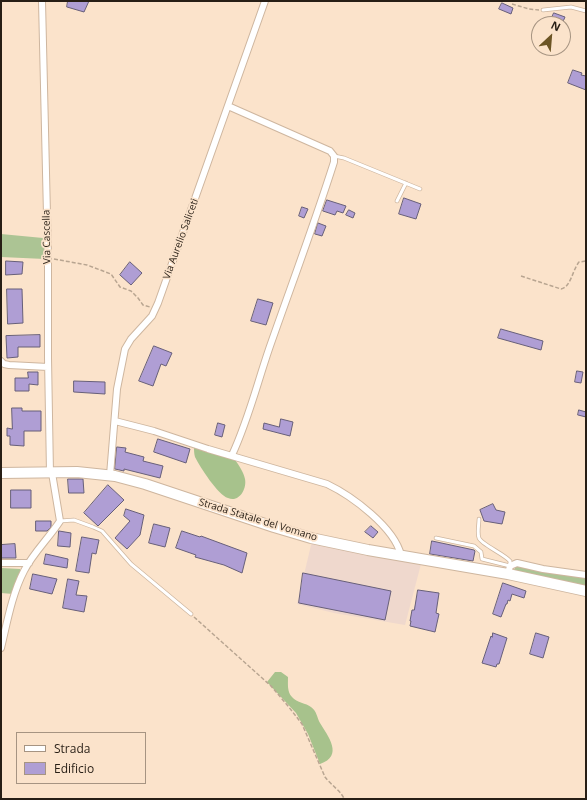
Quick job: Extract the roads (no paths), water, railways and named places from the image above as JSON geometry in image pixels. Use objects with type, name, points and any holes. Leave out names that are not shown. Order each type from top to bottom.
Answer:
[{"type":"main road","name":"Strada Statale del Vomano","points":[[1,473],[87,472],[110,475],[145,484],[300,535],[343,545],[401,555],[509,570],[586,592]]},
{"type":"street","name":"Via Cascella","points":[[42,1],[51,473],[60,521]]},
{"type":"street","name":"Via Aurelio Saliceti","points":[[110,475],[117,389],[125,349],[129,341],[147,322],[156,309],[265,1]]},
{"type":"street","points":[[228,106],[330,151],[334,156],[334,162],[323,197],[269,349],[239,440],[232,455]]},
{"type":"street","points":[[1,361],[4,364],[9,365],[48,367]]},
{"type":"street","points":[[115,421],[154,431],[320,481],[334,488],[368,511],[382,523],[393,538],[401,555]]},
{"type":"street","points":[[1,648],[18,585],[29,563],[60,521]]},
{"type":"street","points":[[1,564],[29,563]]},
{"type":"street","points":[[509,570],[517,563],[543,569],[586,575]]},
{"type":"lane","points":[[543,10],[571,7],[586,11]]},
{"type":"lane","points":[[334,156],[340,156],[420,189]]},
{"type":"lane","points":[[398,201],[406,183]]},
{"type":"lane","points":[[436,538],[474,546],[480,552],[482,559],[509,570],[510,560],[482,542],[479,538],[479,519]]},
{"type":"lane","points":[[60,521],[74,520],[102,531],[131,564],[191,614]]}]
